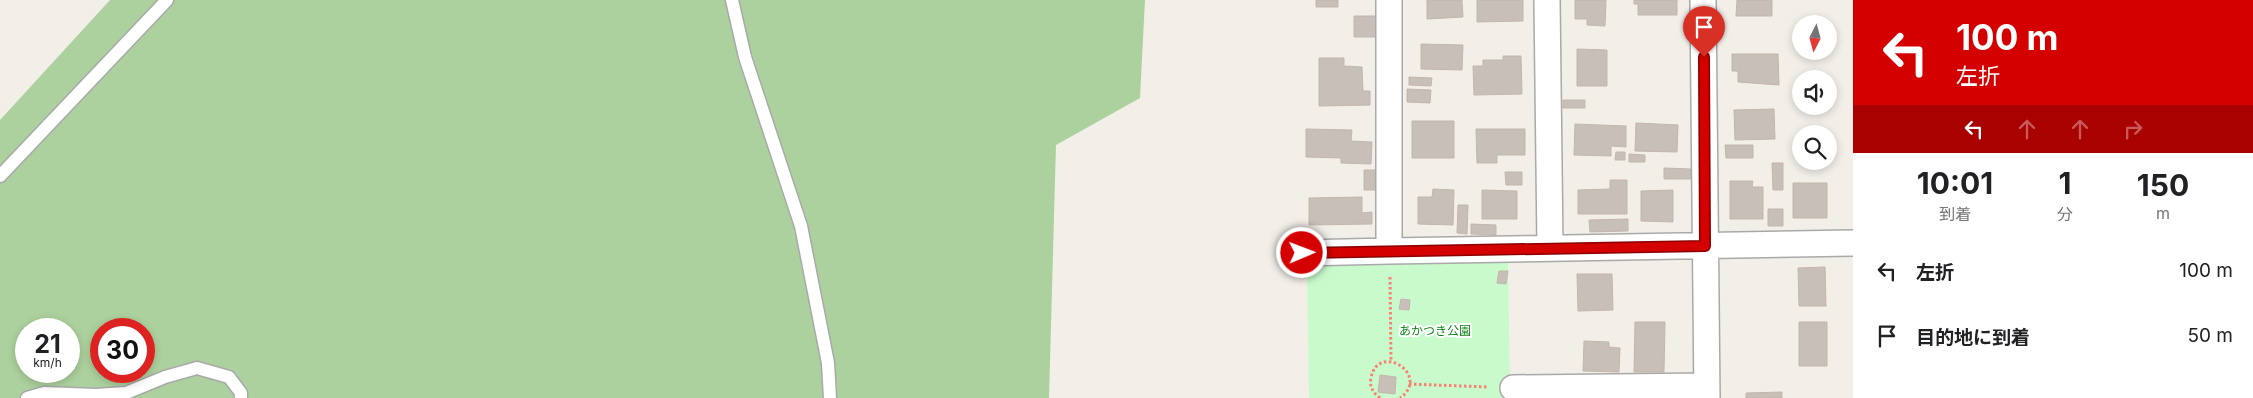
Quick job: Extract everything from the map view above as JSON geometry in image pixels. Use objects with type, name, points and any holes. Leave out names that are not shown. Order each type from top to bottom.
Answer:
[{"type":"street","points":[[1389,0],[1389,251]]},
{"type":"street","points":[[1547,0],[1550,247]]},
{"type":"street","points":[[1514,388],[1706,392],[1703,0]]},
{"type":"street","points":[[1302,253],[1853,243]]},
{"type":"lane","points":[[0,176],[168,0]]},
{"type":"lane","points":[[732,0],[745,58],[801,226],[828,363],[830,398]]},
{"type":"lane","points":[[27,398],[44,393],[131,396],[165,377],[197,368],[229,377],[241,393],[241,398]]},
{"type":"path","points":[[1389,251],[1391,362]]},
{"type":"path","points":[[1380,398],[1371,388],[1371,375],[1378,365],[1391,362],[1397,363],[1407,372],[1409,384],[1407,391],[1400,398]]},
{"type":"path","points":[[1409,384],[1514,388]]},
{"type":"green space","points":[[110,0],[1145,0],[1140,98],[1056,145],[1049,398],[0,398],[0,120]]},
{"type":"green space","name":"あかつき公園","points":[[1508,262],[1510,398],[1309,398],[1307,265]]},
{"type":"building","points":[[1316,0],[1338,0],[1338,7],[1316,7]]},
{"type":"building","points":[[1427,0],[1462,0],[1463,17],[1427,19]]},
{"type":"building","points":[[1477,0],[1523,0],[1523,21],[1477,22]]},
{"type":"building","points":[[1575,0],[1606,0],[1605,26],[1587,25],[1587,19],[1575,19]]},
{"type":"building","points":[[1634,0],[1677,0],[1677,15],[1638,15],[1638,4],[1634,4]]},
{"type":"building","points":[[1737,0],[1772,0],[1772,16],[1736,16]]},
{"type":"building","points":[[1354,16],[1376,16],[1376,37],[1354,37]]},
{"type":"building","points":[[1421,44],[1463,45],[1462,70],[1421,69]]},
{"type":"building","points":[[1577,49],[1607,50],[1607,86],[1577,86]]},
{"type":"building","points":[[1732,54],[1778,54],[1779,85],[1738,82],[1738,71],[1732,71]]},
{"type":"building","points":[[1503,56],[1521,56],[1522,94],[1474,95],[1473,66],[1483,66],[1483,60],[1503,60]]},
{"type":"building","points":[[1319,58],[1344,58],[1344,66],[1362,67],[1363,91],[1370,91],[1370,105],[1319,106]]},
{"type":"building","points":[[1409,77],[1432,78],[1431,86],[1409,85]]},
{"type":"building","points":[[1407,89],[1431,90],[1430,103],[1407,102]]},
{"type":"building","points":[[1563,100],[1585,100],[1585,108],[1563,108]]},
{"type":"building","points":[[1774,109],[1775,139],[1735,140],[1734,110]]},
{"type":"building","points":[[1412,121],[1454,121],[1454,158],[1412,158]]},
{"type":"building","points":[[1636,123],[1678,125],[1677,152],[1635,151]]},
{"type":"building","points":[[1575,124],[1626,126],[1626,147],[1611,146],[1611,156],[1574,155]]},
{"type":"building","points":[[1306,129],[1352,130],[1351,141],[1372,142],[1371,164],[1341,163],[1341,158],[1306,157]]},
{"type":"building","points":[[1476,129],[1525,129],[1525,155],[1497,155],[1497,163],[1477,163]]},
{"type":"building","points":[[1725,145],[1753,145],[1753,158],[1726,158]]},
{"type":"building","points":[[1616,152],[1625,152],[1625,160],[1615,160]]},
{"type":"building","points":[[1629,154],[1645,155],[1645,162],[1629,162]]},
{"type":"building","points":[[1772,163],[1783,163],[1783,190],[1773,190]]},
{"type":"building","points":[[1664,168],[1691,169],[1691,179],[1664,179]]},
{"type":"building","points":[[1364,170],[1375,170],[1375,190],[1364,190]]},
{"type":"building","points":[[1505,172],[1522,172],[1522,185],[1506,185]]},
{"type":"building","points":[[1610,180],[1627,180],[1627,214],[1578,214],[1578,190],[1610,189]]},
{"type":"building","points":[[1730,181],[1753,181],[1752,187],[1763,187],[1763,219],[1730,219]]},
{"type":"building","points":[[1793,183],[1827,183],[1827,218],[1793,218]]},
{"type":"building","points":[[1433,189],[1454,190],[1453,225],[1418,224],[1418,197],[1432,197]]},
{"type":"building","points":[[1482,190],[1517,191],[1517,219],[1482,219]]},
{"type":"building","points":[[1673,190],[1673,222],[1641,221],[1641,191]]},
{"type":"building","points":[[1362,197],[1362,213],[1372,212],[1372,224],[1309,225],[1309,198]]},
{"type":"building","points":[[1458,205],[1468,205],[1467,234],[1457,233]]},
{"type":"building","points":[[1768,209],[1783,209],[1783,226],[1768,226]]},
{"type":"building","points":[[1628,219],[1628,231],[1590,232],[1589,220]]},
{"type":"building","points":[[1471,224],[1496,225],[1496,235],[1471,234]]},
{"type":"building","points":[[1825,267],[1826,306],[1799,306],[1798,268]]},
{"type":"building","points":[[1499,271],[1508,271],[1506,284],[1497,283]]},
{"type":"building","points":[[1577,274],[1612,274],[1613,310],[1578,311]]},
{"type":"building","points":[[1401,299],[1410,300],[1409,310],[1399,309]]},
{"type":"building","points":[[1635,322],[1665,322],[1664,372],[1634,372]]},
{"type":"building","points":[[1799,322],[1827,322],[1827,366],[1799,366]]},
{"type":"building","points":[[1584,341],[1609,342],[1609,347],[1620,348],[1619,372],[1583,371]]},
{"type":"building","points":[[1380,375],[1396,377],[1395,394],[1378,392]]},
{"type":"building","points":[[1782,392],[1782,398],[1746,398],[1746,393]]},
{"type":"route","points":[[1302,253],[1550,247],[1705,246],[1704,57]]}]
